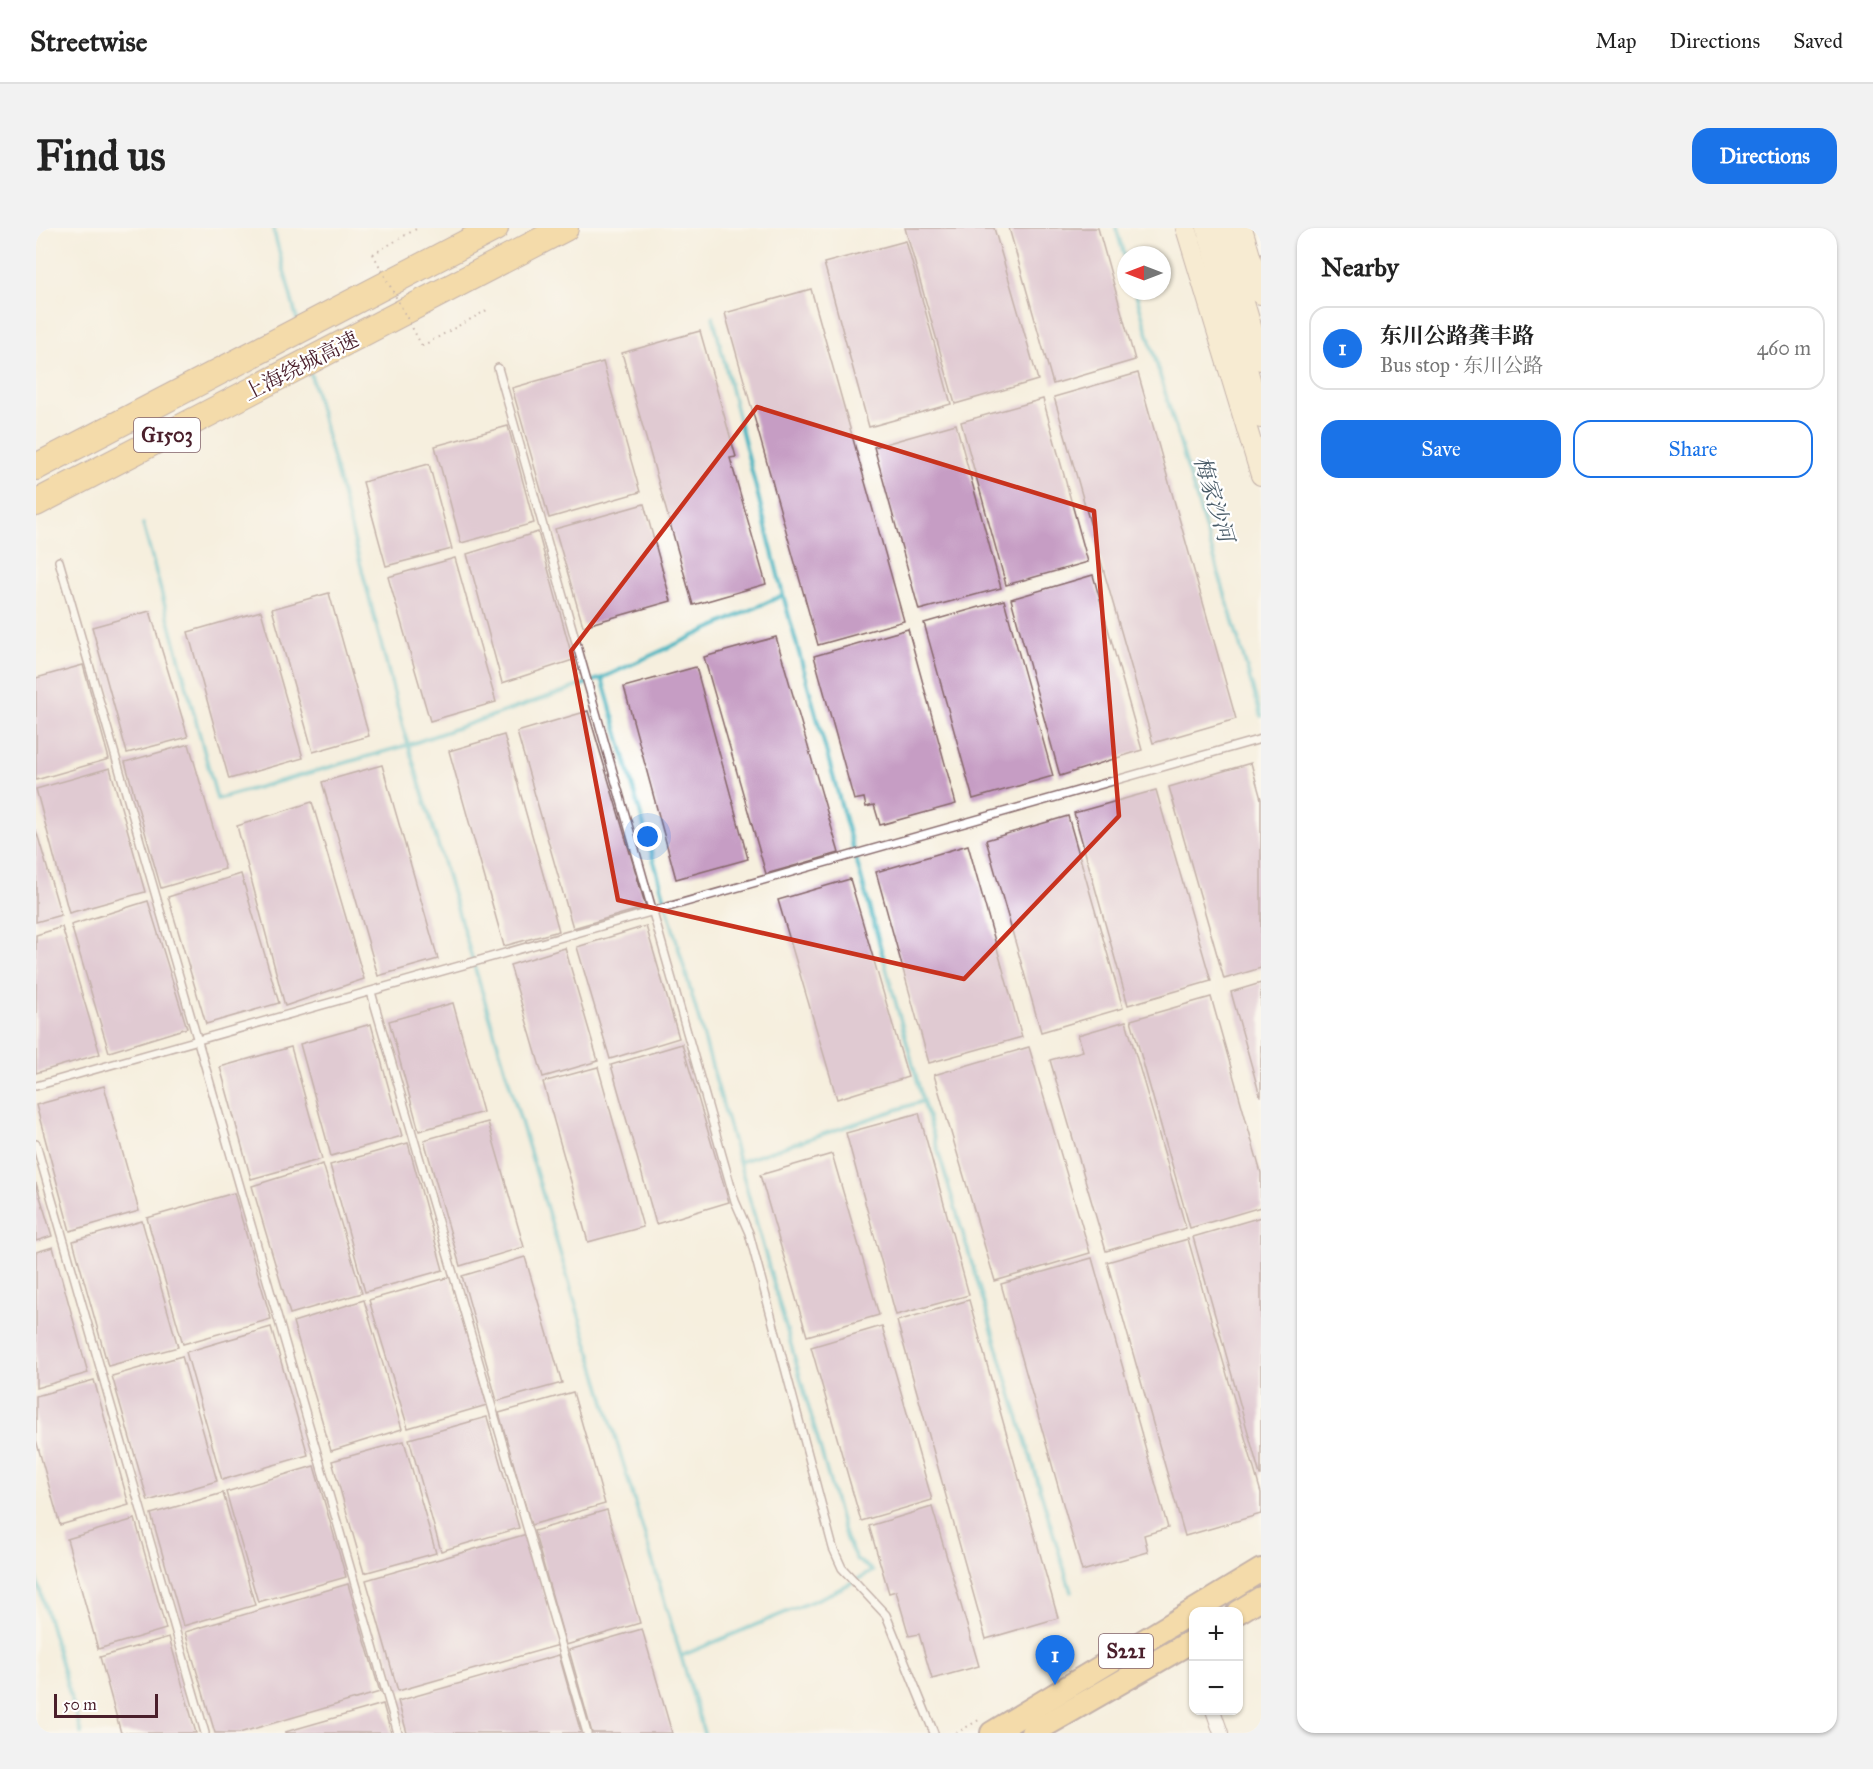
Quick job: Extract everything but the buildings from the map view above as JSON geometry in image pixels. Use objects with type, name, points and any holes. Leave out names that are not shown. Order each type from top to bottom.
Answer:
[{"type":"highway","name":"上海绕城高速","points":[[36,467],[495,228]]},
{"type":"highway","name":"上海绕城高速","points":[[36,503],[565,228]]},
{"type":"main road","points":[[1186,228],[1261,475]]},
{"type":"main road","points":[[1207,228],[1261,418]]},
{"type":"main road","points":[[1222,228],[1261,360]]},
{"type":"main road","points":[[1242,228],[1261,294]]},
{"type":"main road","name":"S221","points":[[992,1733],[1261,1570]]},
{"type":"main road","points":[[1243,1609],[1261,1598]]},
{"type":"main road","name":"S221","points":[[1032,1733],[1189,1648]]},
{"type":"street","points":[[1178,1619],[1189,1640]]},
{"type":"street","points":[[1215,1715],[1221,1733]]},
{"type":"lane","points":[[498,368],[735,1201],[749,1233],[833,1548],[842,1568],[886,1615],[934,1733]]},
{"type":"lane","points":[[59,561],[398,1733]]},
{"type":"lane","points":[[36,1086],[1261,740]]},
{"type":"lane","points":[[370,992],[587,1733]]},
{"type":"lane","points":[[36,1143],[205,1733]]},
{"type":"path","points":[[418,228],[373,254],[422,346],[489,309]]},
{"type":"highlighted area","points":[[757,407],[1094,511],[1119,816],[964,979],[618,900],[571,651]]},
{"type":"waterway","points":[[273,228],[297,320]]},
{"type":"waterway","name":"梅家沙河","points":[[1116,228],[1121,246]]},
{"type":"waterway","name":"梅家沙河","points":[[1138,300],[1261,716]]},
{"type":"waterway","points":[[143,524],[217,799],[408,745],[602,678],[783,595],[713,317]]},
{"type":"waterway","points":[[310,371],[404,731],[704,1733]]},
{"type":"waterway","points":[[739,1162],[923,1101],[783,595]]},
{"type":"waterway","points":[[602,678],[846,1539],[857,1560],[873,1571],[832,1593],[681,1656]]},
{"type":"waterway","points":[[923,1101],[1071,1592]]},
{"type":"waterway","points":[[36,1576],[81,1733]]},
{"type":"place","name":"东川公路龚丰路","points":[[1055,1685]]}]
